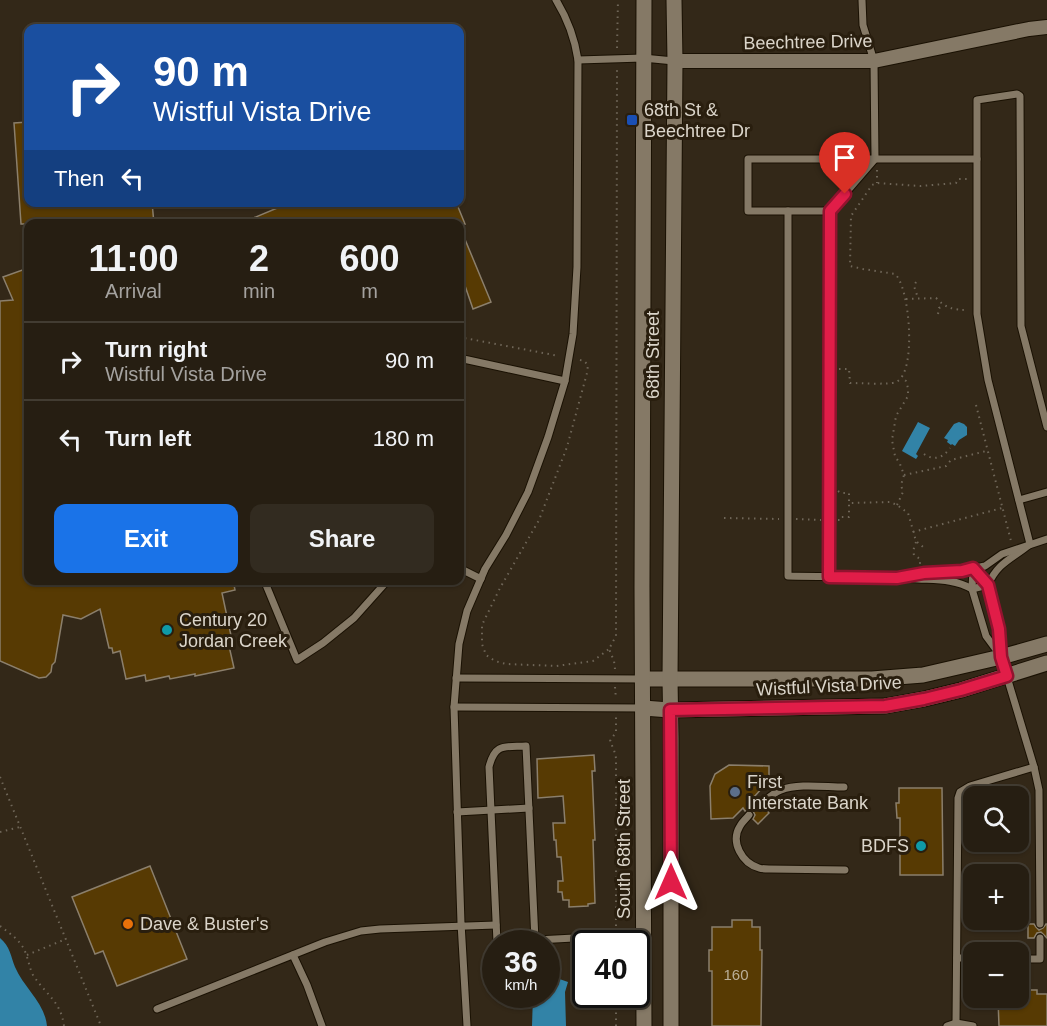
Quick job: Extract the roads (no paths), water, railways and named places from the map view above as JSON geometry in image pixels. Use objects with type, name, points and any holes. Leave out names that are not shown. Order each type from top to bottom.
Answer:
[{"type":"street","name":"68th Street","points":[[642,708],[644,0]]},
{"type":"street","name":"68th Street","points":[[670,710],[674,0]]},
{"type":"street","name":"Beechtree Drive","points":[[675,61],[874,62],[1047,27]]},
{"type":"street","name":"Wistful Vista Drive","points":[[642,679],[872,679],[923,675],[1047,644]]},
{"type":"street","name":"Wistful Vista Drive","points":[[642,708],[670,710],[885,706],[961,690],[1047,663]]},
{"type":"street","name":"South 68th Street","points":[[642,708],[644,1026]]},
{"type":"street","points":[[670,710],[671,1026]]},
{"type":"lane","points":[[466,1026],[454,707],[459,644],[467,611],[481,579],[528,492],[565,381],[573,334],[577,267],[578,60],[576,46],[556,0]]},
{"type":"lane","points":[[829,577],[830,211],[875,159],[874,62],[863,25],[862,0]]},
{"type":"lane","points":[[578,60],[643,58],[675,61]]},
{"type":"lane","points":[[1030,544],[988,380],[977,310],[976,100],[1017,94],[1020,96],[1022,326],[1047,427]]},
{"type":"lane","points":[[830,211],[748,212],[748,159],[977,159]]},
{"type":"lane","points":[[788,212],[788,576],[952,581],[972,589],[988,585]]},
{"type":"lane","points":[[464,359],[565,381]]},
{"type":"lane","points":[[1019,500],[1047,492]]},
{"type":"lane","points":[[897,578],[920,573],[962,571],[985,566],[1002,554],[1047,539]]},
{"type":"lane","points":[[988,585],[993,574],[1002,564],[1030,544]]},
{"type":"lane","points":[[973,568],[988,585],[999,629],[1001,657],[1039,790],[1040,924]]},
{"type":"lane","points":[[973,568],[972,589],[986,636],[1001,657]]},
{"type":"lane","points":[[464,570],[481,579]]},
{"type":"lane","points":[[266,585],[297,660],[354,618],[384,585]]},
{"type":"lane","points":[[456,678],[642,679]]},
{"type":"lane","points":[[454,707],[642,708]]},
{"type":"lane","points":[[496,930],[489,767],[497,749],[526,746],[535,930]]},
{"type":"lane","points":[[956,1023],[958,798],[960,792],[970,786],[1034,767]]},
{"type":"lane","points":[[761,804],[783,789],[844,787]]},
{"type":"lane","points":[[457,812],[529,808]]},
{"type":"lane","points":[[750,816],[739,827],[736,845],[739,853],[753,865],[769,869],[845,870]]},
{"type":"lane","points":[[158,1009],[325,942],[362,931],[496,925]]},
{"type":"lane","points":[[1029,959],[1040,959],[1040,938]]},
{"type":"lane","points":[[293,955],[322,1026]]},
{"type":"lane","points":[[957,958],[963,958]]},
{"type":"lane","points":[[947,1026],[956,1023],[973,1026]]},
{"type":"water","points":[[918,422],[930,428],[916,454],[918,456],[916,459],[902,451]]},
{"type":"water","points":[[959,422],[967,427],[967,435],[955,446],[951,445],[944,438],[954,424]]},
{"type":"water","points":[[0,938],[8,948],[19,975],[42,1010],[47,1026],[0,1026]]},
{"type":"water","points":[[560,979],[568,982],[565,992],[566,1026],[532,1026],[533,1008],[560,1008]]},
{"type":"place","name":"68th St & Beechtree Dr","points":[[632,120]]},
{"type":"place","name":"Century 20 Jordan Creek","points":[[167,630]]},
{"type":"place","name":"First Interstate Bank","points":[[735,792]]},
{"type":"place","name":"BDFS","points":[[921,846]]},
{"type":"place","name":"Dave & Buster's","points":[[128,924]]}]
